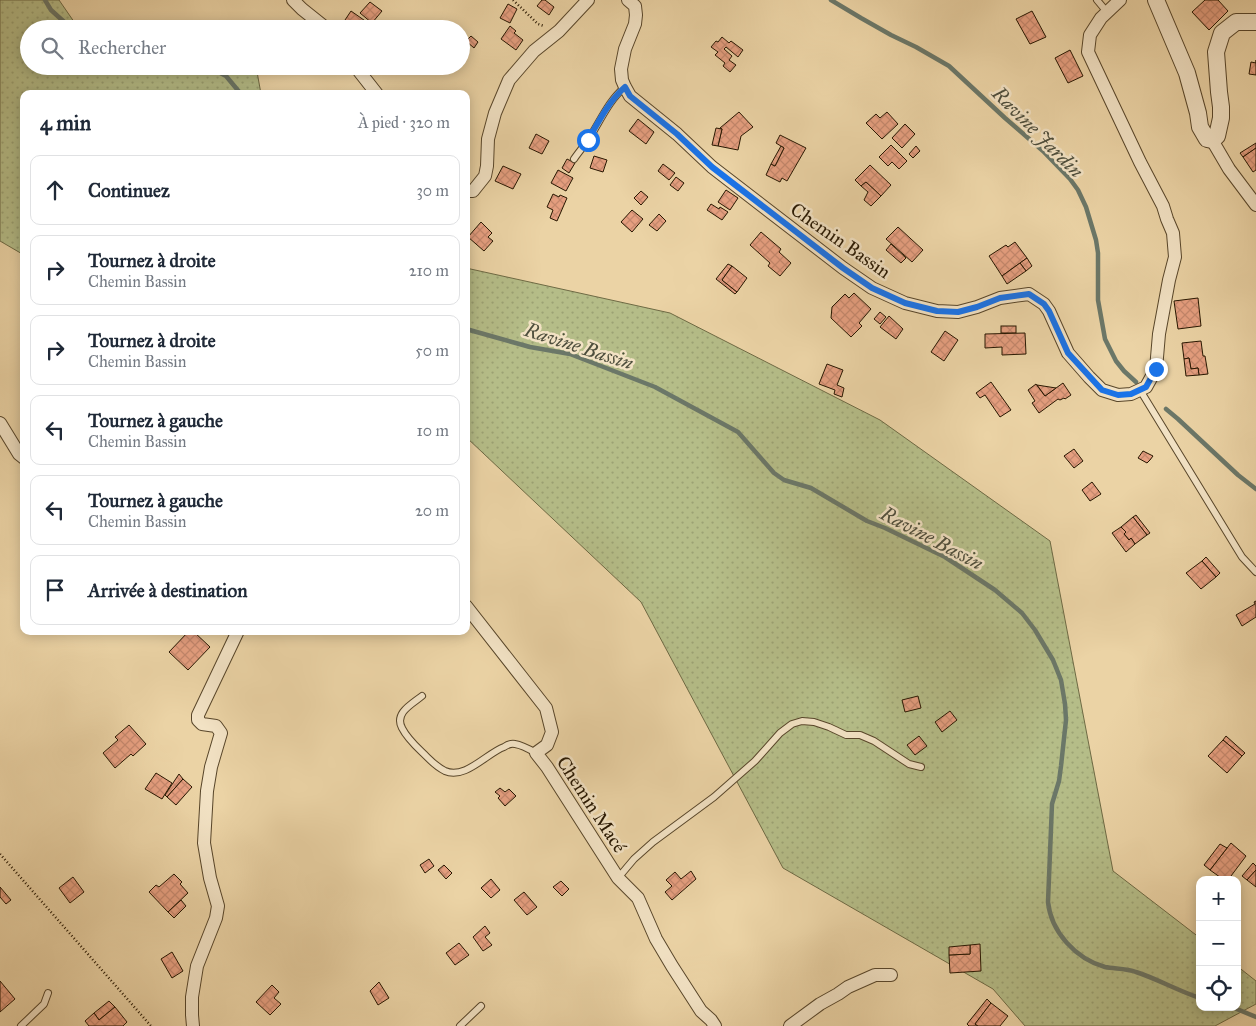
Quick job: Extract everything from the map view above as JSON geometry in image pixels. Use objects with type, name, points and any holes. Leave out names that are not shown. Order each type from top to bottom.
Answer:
[{"type":"street","points":[[293,0],[316,20]]},
{"type":"street","points":[[470,191],[474,191],[485,176],[488,139],[494,113],[509,80],[534,52],[559,31],[588,0]]},
{"type":"street","points":[[625,87],[622,80],[622,69],[625,50],[635,24],[636,15],[635,6],[628,0]]},
{"type":"street","points":[[1120,0],[1101,18],[1090,35],[1088,52],[1163,206],[1173,233],[1175,257],[1159,334],[1156,369],[1146,387],[1140,390]]},
{"type":"street","points":[[1156,0],[1187,73],[1200,127],[1207,139],[1212,140],[1229,169],[1256,205]]},
{"type":"street","points":[[1212,140],[1217,136],[1221,118],[1216,52],[1222,33],[1236,22],[1256,22]]},
{"type":"street","points":[[363,75],[374,90]]},
{"type":"street","name":"Chemin Bassin","points":[[625,87],[630,96],[677,134],[712,167],[843,268],[872,288],[905,303],[937,311],[958,312],[1000,298],[1029,294],[1044,304],[1068,353],[1102,390],[1118,395],[1131,394],[1140,390]]},
{"type":"street","points":[[0,423],[20,455]]},
{"type":"street","name":"Chemin Macé","points":[[470,611],[546,708],[552,732],[546,745],[536,753],[618,878],[638,898],[656,939],[672,966],[701,1011],[715,1026]]},
{"type":"street","points":[[193,1026],[192,997],[197,966],[216,918],[218,906],[210,878],[204,843],[210,767],[221,733],[216,726],[202,724],[198,720],[198,714],[236,635]]},
{"type":"street","points":[[790,1026],[848,986],[875,975],[891,975]]},
{"type":"lane","points":[[1097,0],[1107,12]]},
{"type":"lane","points":[[574,159],[618,93],[625,87]]},
{"type":"lane","points":[[1140,390],[1242,557],[1256,572]]},
{"type":"lane","points":[[422,696],[405,709],[400,716],[399,723],[412,743],[445,771],[453,773],[467,770],[498,748],[513,743],[536,753]]},
{"type":"lane","points":[[618,878],[634,859],[653,842],[714,797],[755,761],[780,733],[792,724],[814,722],[846,735],[860,736],[874,742],[908,764],[921,767]]},
{"type":"lane","points":[[21,1026],[44,1004],[48,993]]},
{"type":"lane","points":[[460,1026],[481,1006]]},
{"type":"path","points":[[512,0],[538,24],[559,31]]},
{"type":"path","points":[[0,854],[152,1026]]},
{"type":"green space","points":[[0,0],[59,0],[73,20],[20,20],[20,75],[258,75],[260,90],[20,90],[20,253],[0,241]]},
{"type":"green space","points":[[470,269],[670,313],[880,420],[1050,541],[1113,871],[1196,935],[1196,1011],[1241,1011],[1241,969],[1256,981],[1256,1004],[1215,1026],[1025,1026],[993,989],[783,868],[641,602],[470,441]]},
{"type":"building","points":[[542,0],[545,0],[554,7],[549,15],[537,6]]},
{"type":"building","points":[[1205,0],[1218,0],[1228,11],[1209,30],[1192,12]]},
{"type":"building","points":[[370,2],[382,11],[374,20],[368,20],[360,13]]},
{"type":"building","points":[[508,4],[517,9],[510,23],[500,18]]},
{"type":"building","points":[[351,11],[364,20],[345,20]]},
{"type":"building","points":[[1032,11],[1046,37],[1030,44],[1016,19]]},
{"type":"building","points":[[510,26],[516,31],[514,33],[523,40],[516,50],[501,39]]},
{"type":"building","points":[[470,37],[478,42],[474,48],[470,44]]},
{"type":"building","points":[[722,37],[743,50],[738,57],[726,47],[724,49],[732,56],[729,60],[736,65],[730,72],[723,66],[725,63],[715,55],[718,52],[711,47]]},
{"type":"building","points":[[1070,50],[1083,76],[1068,83],[1055,58]]},
{"type":"building","points":[[1251,62],[1256,63],[1256,75],[1249,74]]},
{"type":"building","points":[[739,112],[753,127],[741,136],[738,150],[718,146],[722,129],[720,128]]},
{"type":"building","points":[[887,112],[898,124],[882,139],[866,123],[876,114],[880,118]]},
{"type":"building","points":[[638,119],[654,132],[646,144],[629,131]]},
{"type":"building","points":[[905,124],[915,134],[902,148],[892,138]]},
{"type":"building","points":[[716,128],[722,129],[718,146],[712,145]]},
{"type":"building","points":[[536,134],[549,141],[542,154],[529,148]]},
{"type":"building","points":[[780,135],[806,148],[787,181],[782,178],[780,182],[766,175],[771,164],[775,166],[784,148],[776,143]]},
{"type":"building","points":[[1256,143],[1256,148],[1243,157],[1240,153]]},
{"type":"building","points":[[891,145],[907,161],[899,169],[892,162],[888,166],[879,157]]},
{"type":"building","points":[[781,146],[784,148],[775,166],[771,164]]},
{"type":"building","points":[[916,146],[920,151],[913,158],[909,154]]},
{"type":"building","points":[[1256,148],[1256,170],[1253,172],[1243,157]]},
{"type":"building","points":[[594,156],[607,160],[603,172],[590,168]]},
{"type":"building","points":[[567,159],[575,163],[569,173],[562,168]]},
{"type":"building","points":[[663,164],[675,173],[669,180],[658,171]]},
{"type":"building","points":[[870,165],[891,185],[881,196],[866,182],[861,186],[855,180]]},
{"type":"building","points":[[503,166],[521,174],[513,189],[495,181]]},
{"type":"building","points":[[558,170],[573,178],[566,191],[551,183]]},
{"type":"building","points":[[676,177],[684,183],[678,191],[670,185]]},
{"type":"building","points":[[866,182],[881,196],[871,206],[864,200],[868,192],[861,186]]},
{"type":"building","points":[[726,190],[738,198],[730,210],[718,202]]},
{"type":"building","points":[[641,191],[648,197],[641,205],[634,198]]},
{"type":"building","points":[[553,194],[567,198],[557,221],[550,218],[553,210],[547,207]]},
{"type":"building","points":[[711,204],[728,212],[722,220],[707,210]]},
{"type":"building","points":[[632,210],[643,219],[632,232],[621,222]]},
{"type":"building","points":[[659,214],[666,221],[657,231],[649,225]]},
{"type":"building","points":[[481,222],[492,233],[488,237],[493,241],[484,251],[470,239],[470,235]]},
{"type":"building","points":[[898,227],[923,250],[912,262],[886,239]]},
{"type":"building","points":[[761,232],[781,249],[779,252],[791,263],[780,276],[768,266],[770,263],[750,245]]},
{"type":"building","points":[[1015,242],[1027,258],[1002,276],[989,256],[1006,245],[1008,247]]},
{"type":"building","points":[[891,244],[906,258],[901,263],[886,250]]},
{"type":"building","points":[[1027,258],[1032,266],[1026,271],[1020,263]]},
{"type":"building","points":[[1020,263],[1026,271],[1007,284],[1002,276]]},
{"type":"building","points":[[728,264],[732,266],[722,280],[737,292],[735,294],[716,279]]},
{"type":"building","points":[[732,266],[747,278],[737,292],[722,280]]},
{"type":"building","points":[[854,293],[871,309],[859,323],[862,326],[851,337],[831,318],[832,307],[845,294],[849,298]]},
{"type":"building","points":[[1198,298],[1201,326],[1178,329],[1174,301]]},
{"type":"building","points":[[880,312],[886,317],[880,324],[874,319]]},
{"type":"building","points":[[889,316],[903,329],[896,339],[880,327]]},
{"type":"building","points":[[1001,326],[1016,326],[1016,333],[1001,333]]},
{"type":"building","points":[[945,331],[958,340],[944,361],[931,352]]},
{"type":"building","points":[[1025,333],[1026,354],[1002,355],[1002,347],[985,348],[985,334]]},
{"type":"building","points":[[1201,341],[1208,374],[1199,375],[1198,368],[1191,369],[1189,358],[1184,359],[1182,343]]},
{"type":"building","points":[[1189,358],[1191,369],[1198,368],[1199,375],[1186,376],[1184,359]]},
{"type":"building","points":[[827,364],[843,370],[837,385],[844,388],[842,397],[834,394],[835,390],[819,384]]},
{"type":"building","points":[[991,382],[1011,410],[1000,417],[985,395],[980,398],[976,393]]},
{"type":"building","points":[[1063,383],[1071,395],[1065,399],[1058,399],[1039,413],[1032,403],[1035,401],[1028,390],[1036,384],[1045,396]]},
{"type":"building","points":[[1037,385],[1056,388],[1045,396]]},
{"type":"building","points":[[1074,449],[1083,461],[1074,468],[1064,456]]},
{"type":"building","points":[[1143,451],[1153,456],[1147,463],[1138,458]]},
{"type":"building","points":[[1092,482],[1101,494],[1090,501],[1082,490]]},
{"type":"building","points":[[1136,515],[1150,533],[1147,535],[1133,517]]},
{"type":"building","points":[[1133,517],[1147,535],[1135,544],[1131,538],[1129,540],[1124,534],[1126,532],[1121,527]]},
{"type":"building","points":[[1121,527],[1126,532],[1124,534],[1129,540],[1131,538],[1135,544],[1126,552],[1112,533]]},
{"type":"building","points":[[1206,557],[1220,573],[1216,577],[1202,561]]},
{"type":"building","points":[[1202,561],[1216,577],[1201,589],[1186,573]]},
{"type":"building","points":[[1256,601],[1256,617],[1242,626],[1236,615],[1255,604],[1254,602]]},
{"type":"building","points":[[185,635],[197,635],[210,647],[188,670],[169,652]]},
{"type":"building","points":[[918,696],[921,708],[905,712],[902,700]]},
{"type":"building","points":[[950,711],[957,720],[942,732],[935,722]]},
{"type":"building","points":[[129,725],[146,744],[133,756],[131,754],[115,768],[103,753],[118,740],[115,737]]},
{"type":"building","points":[[919,736],[927,746],[915,755],[907,745]]},
{"type":"building","points":[[1226,736],[1245,753],[1242,756],[1223,740]]},
{"type":"building","points":[[1223,740],[1242,756],[1227,773],[1208,756]]},
{"type":"building","points":[[156,773],[172,783],[162,799],[145,789]]},
{"type":"building","points":[[179,774],[183,779],[167,797],[165,795]]},
{"type":"building","points":[[183,779],[192,787],[176,805],[167,797]]},
{"type":"building","points":[[500,788],[505,792],[509,789],[516,796],[505,806],[498,798],[500,796],[495,792]]},
{"type":"building","points":[[1231,843],[1246,856],[1231,876],[1218,876],[1210,870]]},
{"type":"building","points":[[1220,844],[1227,848],[1210,870],[1204,865]]},
{"type":"building","points":[[429,859],[434,866],[425,873],[420,865]]},
{"type":"building","points":[[1253,863],[1256,866],[1256,870],[1247,880],[1242,876]]},
{"type":"building","points":[[444,865],[452,873],[446,879],[438,870]]},
{"type":"building","points":[[1256,870],[1256,887],[1247,880]]},
{"type":"building","points":[[691,871],[696,879],[672,900],[665,892],[672,886],[666,880],[675,872],[681,879]]},
{"type":"building","points":[[174,874],[182,882],[180,884],[188,893],[168,912],[149,892],[156,885],[159,887]]},
{"type":"building","points":[[73,877],[84,892],[70,903],[59,888]]},
{"type":"building","points":[[491,879],[500,890],[491,898],[481,888]]},
{"type":"building","points":[[561,881],[569,889],[562,896],[553,887]]},
{"type":"building","points":[[0,887],[11,900],[6,904],[0,897]]},
{"type":"building","points":[[524,892],[537,907],[527,915],[514,900]]},
{"type":"building","points":[[181,900],[186,906],[174,918],[168,912]]},
{"type":"building","points":[[485,926],[490,933],[485,937],[492,945],[483,951],[473,937]]},
{"type":"building","points":[[459,943],[469,955],[455,965],[446,953]]},
{"type":"building","points":[[980,944],[981,971],[950,973],[949,955],[970,954],[970,945]]},
{"type":"building","points":[[970,945],[970,954],[949,955],[949,947]]},
{"type":"building","points":[[172,952],[183,971],[172,978],[161,959]]},
{"type":"building","points":[[0,981],[15,999],[0,1012]]},
{"type":"building","points":[[379,982],[389,998],[378,1005],[370,991]]},
{"type":"building","points":[[272,985],[279,992],[274,998],[281,1004],[270,1015],[256,1002]]},
{"type":"building","points":[[987,999],[991,1003],[975,1024],[978,1026],[969,1026],[967,1024]]},
{"type":"building","points":[[109,1001],[115,1007],[99,1020],[94,1013]]},
{"type":"building","points":[[991,1003],[1008,1016],[1000,1026],[978,1026],[975,1024]]},
{"type":"building","points":[[115,1007],[127,1022],[123,1026],[89,1026],[85,1021],[94,1013],[99,1020]]},
{"type":"waterway","name":"Ravine Bassin","points":[[45,0],[51,10],[62,20]]},
{"type":"waterway","name":"Ravine Jardin","points":[[831,0],[949,66],[1043,151],[1070,179],[1086,207],[1096,240],[1098,253],[1098,300],[1105,339],[1116,361],[1136,382]]},
{"type":"waterway","name":"Ravine Bassin","points":[[224,75],[238,90]]},
{"type":"waterway","name":"Ravine Bassin","points":[[470,330],[530,347],[570,354],[655,387],[738,432],[774,473],[784,480],[811,488],[867,521],[945,557],[995,590],[1022,613],[1053,660],[1061,680],[1065,704],[1066,720],[1061,766],[1059,781],[1052,804],[1048,902],[1054,924],[1067,943],[1084,958],[1105,967],[1132,971],[1196,996]]},
{"type":"waterway","name":"Ravine Jardin","points":[[1166,409],[1256,489]]},
{"type":"waterway","name":"Ravine Bassin","points":[[1241,1011],[1256,1017]]},
{"type":"route","points":[[588,140],[618,93],[625,87],[630,96],[677,134],[712,167],[843,268],[872,288],[905,303],[937,311],[958,312],[1000,298],[1029,294],[1044,304],[1068,353],[1102,390],[1118,395],[1131,394],[1146,387],[1156,369]]}]
